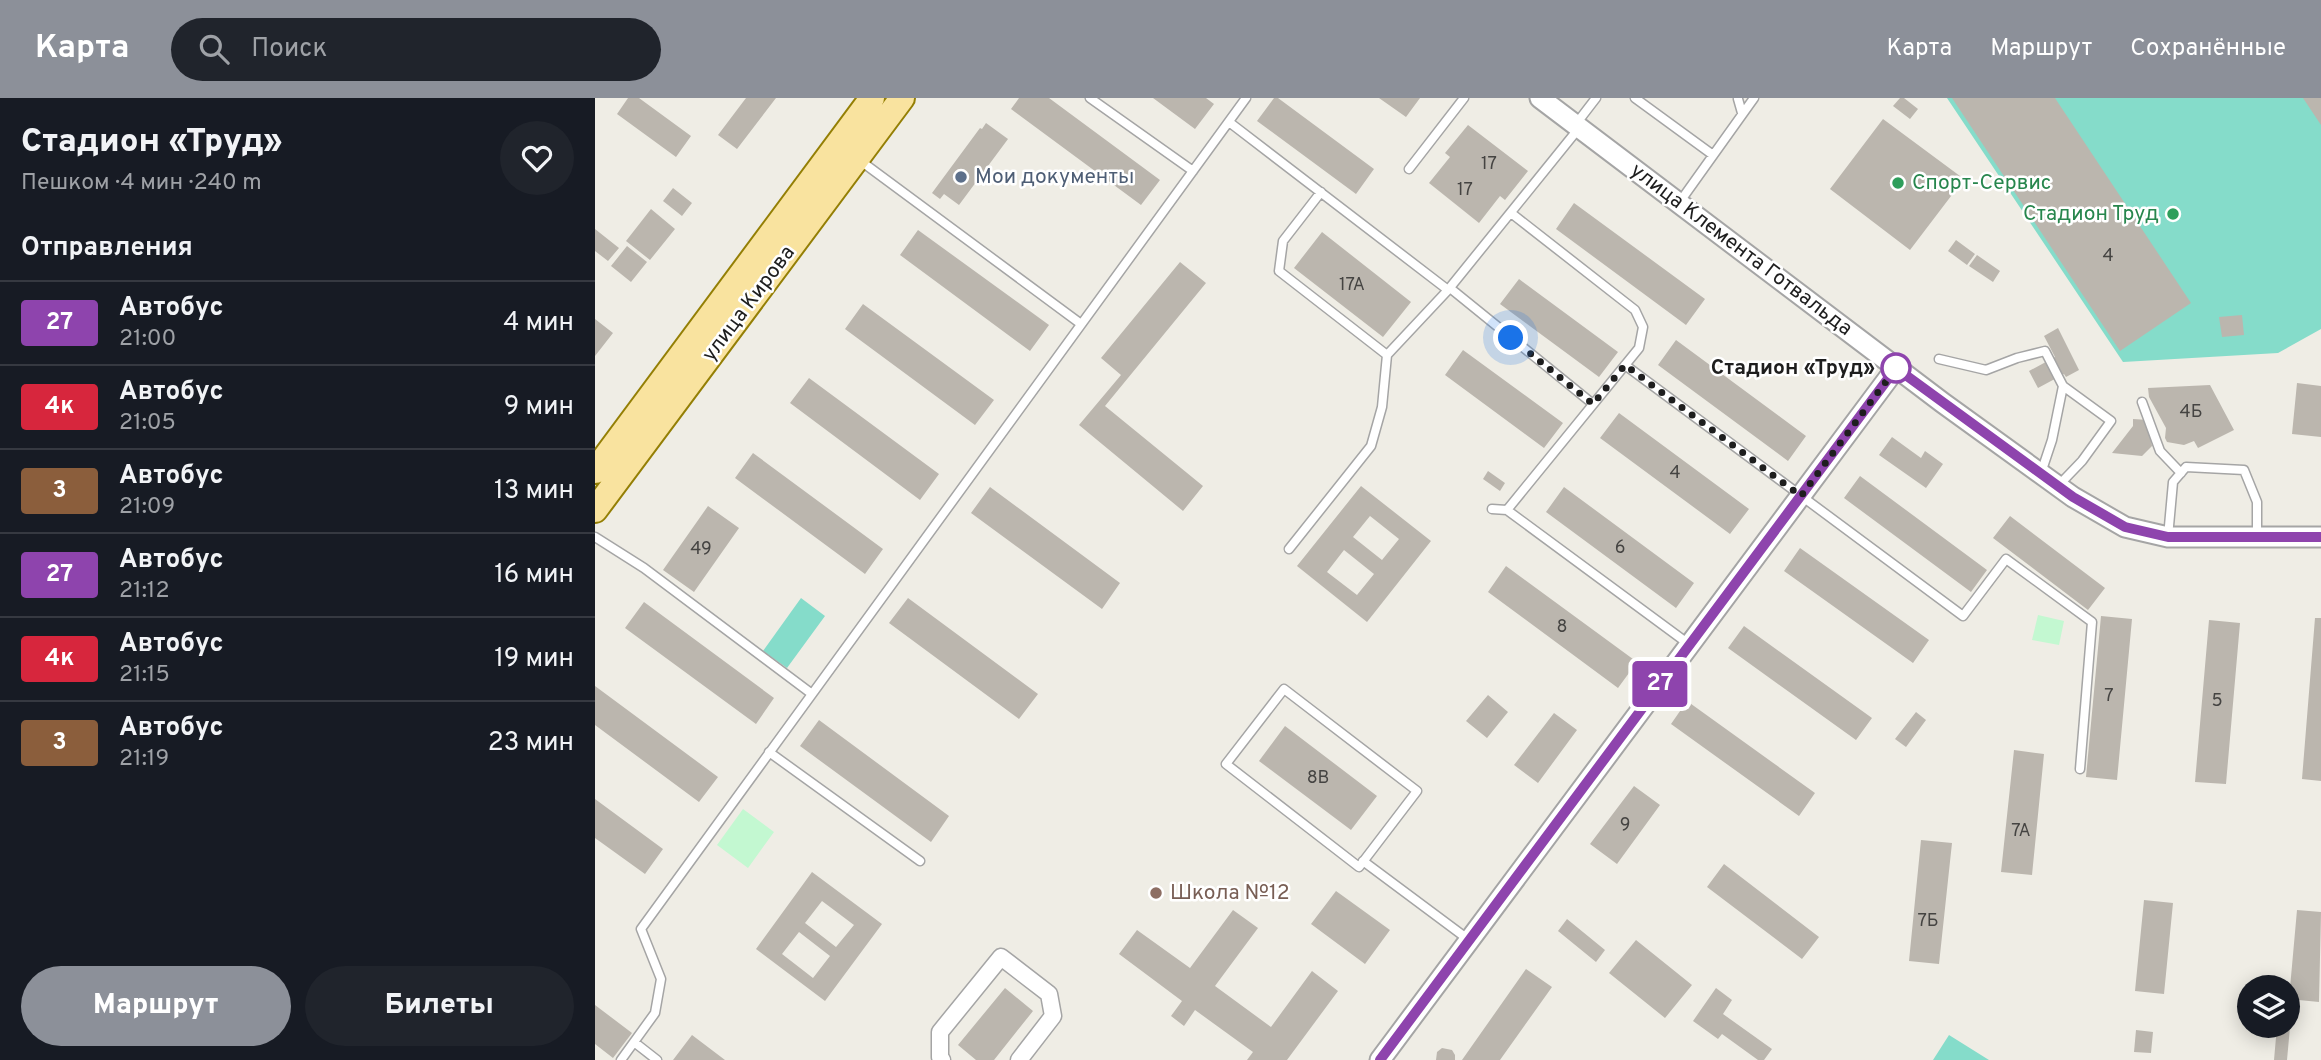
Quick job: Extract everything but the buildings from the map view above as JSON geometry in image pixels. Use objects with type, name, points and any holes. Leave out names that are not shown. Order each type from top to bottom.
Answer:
[{"type":"main road","name":"улица Кирова","points":[[595,471],[872,98]]},
{"type":"main road","name":"улица Кирова","points":[[595,510],[902,98]]},
{"type":"street","name":"улица Клемента Готвальда","points":[[1544,99],[1577,127],[1896,368],[2058,486],[2125,527],[2168,537],[2321,537]]},
{"type":"street","points":[[1380,1060],[1896,368]]},
{"type":"street","points":[[942,1060],[940,1032],[1001,957],[1049,995],[1053,1016],[1019,1060]]},
{"type":"lane","points":[[1090,98],[1193,171]]},
{"type":"lane","points":[[621,1060],[655,1013],[661,979],[641,929],[1246,98]]},
{"type":"lane","points":[[1409,169],[1464,98]]},
{"type":"lane","points":[[1289,549],[1371,446],[1383,407],[1387,355],[1449,289],[1511,213],[1596,98]]},
{"type":"lane","points":[[1635,98],[1713,155]]},
{"type":"lane","points":[[1679,203],[1754,98]]},
{"type":"lane","points":[[1738,99],[1742,114]]},
{"type":"lane","points":[[1229,122],[1449,289],[1593,404]]},
{"type":"lane","points":[[857,158],[1081,324]]},
{"type":"lane","points":[[1321,192],[1283,241],[1279,271],[1387,355]]},
{"type":"lane","points":[[1507,510],[1639,348],[1643,327],[1635,310],[1511,213]]},
{"type":"lane","points":[[1938,359],[1986,370],[2045,351],[2063,386],[2111,421],[2058,486]]},
{"type":"lane","points":[[1625,365],[1963,616],[2006,559],[2092,622],[2080,769]]},
{"type":"lane","points":[[2041,473],[2052,440],[2063,386]]},
{"type":"lane","points":[[2142,402],[2161,451],[2181,473]]},
{"type":"lane","points":[[2168,537],[2173,482],[2186,467],[2244,470],[2257,502],[2257,538]]},
{"type":"lane","points":[[1492,509],[1507,510],[1689,645]]},
{"type":"lane","points":[[595,537],[644,568],[812,694]]},
{"type":"lane","points":[[1284,689],[1417,792],[1363,861],[1359,867],[1226,764],[1284,689]]},
{"type":"lane","points":[[769,752],[920,862]]},
{"type":"lane","points":[[1363,861],[1469,940]]},
{"type":"lane","points":[[634,1042],[657,1060]]},
{"type":"green space","points":[[2038,615],[2064,621],[2059,645],[2032,640]]},
{"type":"green space","points":[[743,809],[774,832],[748,868],[717,845]]},
{"type":"shaded area","name":"Стадион Труд","points":[[1947,98],[2321,98],[2321,329],[2278,353],[2123,362]]},
{"type":"shaded area","points":[[801,598],[825,616],[787,668],[763,651]]},
{"type":"shaded area","points":[[1949,1035],[1989,1060],[1933,1060]]},
{"type":"bus line","name":"27","points":[[1380,1060],[1896,368],[2073,497],[2125,527],[2168,537],[2321,537]]},
{"type":"place","name":"Мои документы","points":[[961,177]]},
{"type":"place","name":"Спорт-Сервис","points":[[1898,183]]},
{"type":"place","name":"Стадион Труд","points":[[2173,214]]},
{"type":"place","name":"Стадион «Труд»","points":[[1896,368]]},
{"type":"place","name":"Школа №12","points":[[1156,893]]},
{"type":"route","points":[[1511,338],[1593,404],[1625,365],[1801,496],[1896,368]]}]
